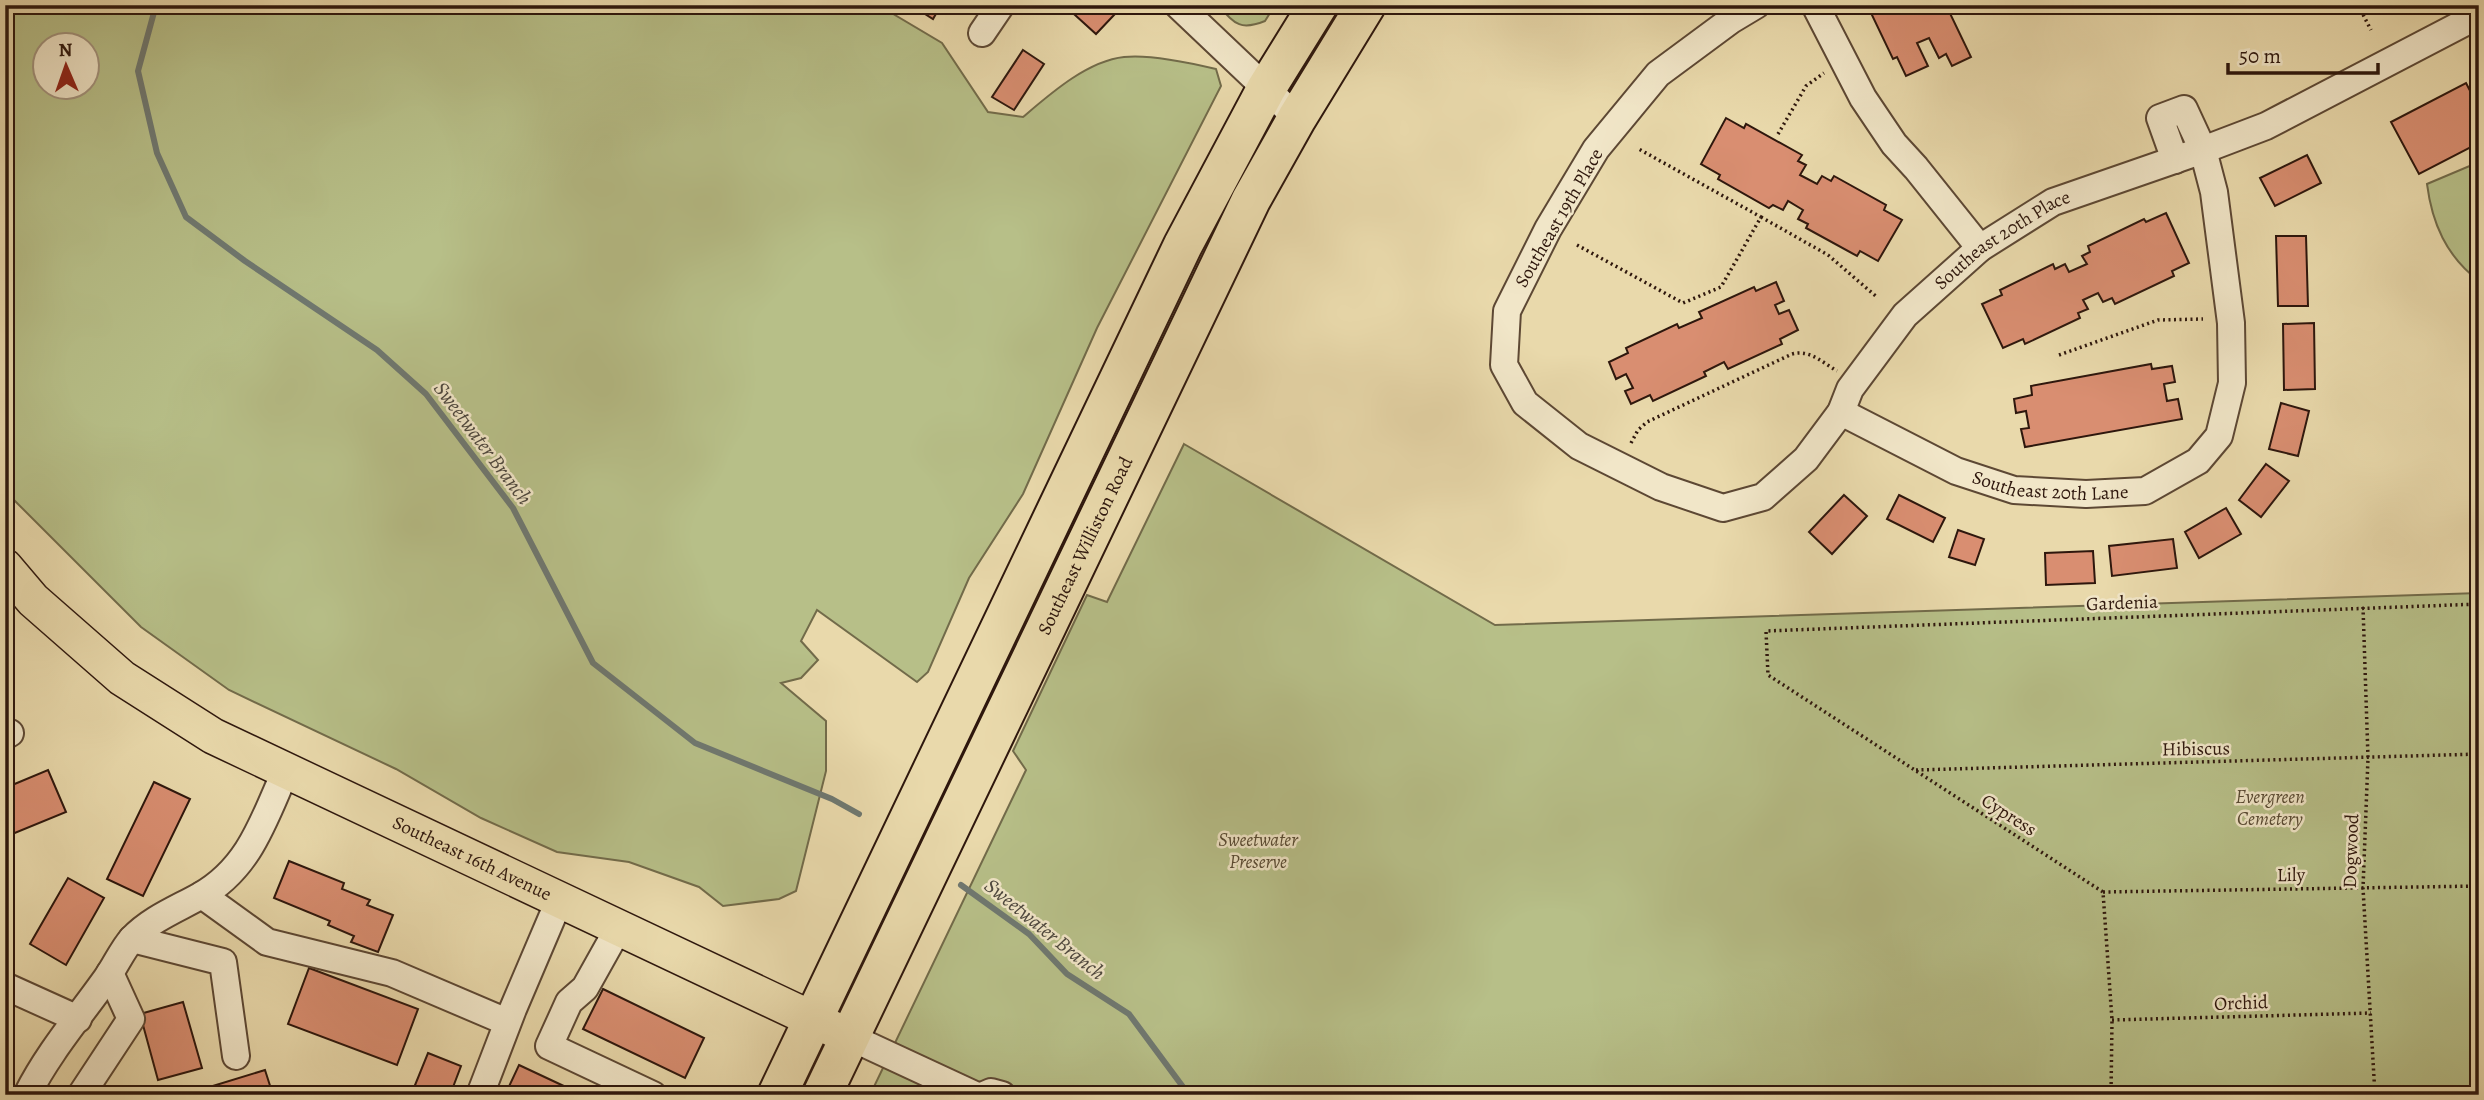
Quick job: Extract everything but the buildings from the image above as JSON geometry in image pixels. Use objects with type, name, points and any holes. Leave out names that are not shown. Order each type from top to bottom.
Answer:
[{"type":"highway","name":"Southeast Williston Road","points":[[777,1095],[1183,245],[1266,89],[1318,5]]},
{"type":"highway","name":"Southeast Williston Road","points":[[822,1095],[1251,200],[1366,5]]},
{"type":"main road","name":"Southeast 16th Avenue","points":[[10,584],[33,600],[122,678],[213,736],[850,1037]]},
{"type":"street","points":[[982,33],[1001,5]]},
{"type":"street","points":[[1178,5],[1297,118]]},
{"type":"street","name":"Southeast 19th Place","points":[[1600,456],[1579,446],[1525,403],[1504,365],[1507,311],[1548,229],[1596,149],[1658,74],[1731,20],[1756,5]]},
{"type":"street","points":[[1815,5],[1863,98],[1894,144],[1980,248]]},
{"type":"street","name":"Southeast 20th Place","points":[[1600,456],[1661,487],[1723,508],[1763,497],[1806,459],[1841,412],[1850,389],[1905,315],[1980,248],[2053,202],[2266,126],[2479,15]]},
{"type":"street","name":"Southeast 20th Lane","points":[[1841,412],[1956,471],[2014,491],[2086,494],[2145,491],[2198,461],[2219,436],[2232,383],[2231,323],[2214,192],[2203,150],[2184,110],[2160,118],[2175,160]]},
{"type":"street","points":[[27,1095],[52,1053],[132,939],[167,913],[202,895],[231,875],[259,833],[286,770]]},
{"type":"street","points":[[202,895],[267,942],[392,973],[508,1022]]},
{"type":"street","points":[[480,1095],[559,901]]},
{"type":"street","points":[[236,1055],[223,962],[242,925]]},
{"type":"street","points":[[618,929],[585,988],[569,1002],[548,1046],[653,1095]]},
{"type":"street","points":[[132,939],[223,962]]},
{"type":"street","points":[[81,1095],[131,1019],[110,973]]},
{"type":"street","points":[[5,986],[78,1019]]},
{"type":"street","name":"Southeast 16th Avenue","points":[[850,1037],[975,1095]]},
{"type":"street","points":[[984,1095],[991,1092],[1002,1095]]},
{"type":"path","points":[[2358,5],[2371,30]]},
{"type":"path","points":[[1778,134],[1806,86],[1818,76]]},
{"type":"path","points":[[1637,148],[1828,255],[1878,298]]},
{"type":"path","points":[[1577,245],[1683,303],[1721,287],[1761,217]]},
{"type":"path","points":[[2059,355],[2158,320],[2203,319]]},
{"type":"path","points":[[1632,443],[1638,430],[1647,422],[1792,354],[1809,354],[1845,376]]},
{"type":"path","name":"Gardenia","points":[[1766,631],[2479,604]]},
{"type":"path","name":"Dogwood","points":[[2363,607],[2368,758],[2363,888],[2375,1095]]},
{"type":"path","name":"Cypress","points":[[1766,631],[1768,675],[2103,892]]},
{"type":"path","name":"Hibiscus","points":[[1914,770],[2479,754]]},
{"type":"path","name":"Lily","points":[[2103,892],[2479,886]]},
{"type":"path","points":[[2103,892],[2112,1020],[2111,1095]]},
{"type":"path","name":"Orchid","points":[[2112,1020],[2371,1013]]},
{"type":"green space","points":[[5,5],[878,5],[942,43],[988,112],[1023,117],[1070,80],[1110,60],[1146,57],[1216,69],[1221,86],[1097,328],[1023,494],[969,578],[928,672],[917,682],[817,610],[801,641],[818,660],[801,678],[781,683],[826,721],[826,771],[796,891],[779,899],[723,906],[699,887],[629,862],[557,852],[481,818],[396,769],[229,690],[141,627],[5,488]]},
{"type":"green space","points":[[1218,5],[1275,5],[1265,21],[1244,25],[1234,21]]},
{"type":"green space","points":[[2479,162],[2479,281],[2458,261],[2442,238],[2427,184]]},
{"type":"green space","points":[[1184,444],[1495,625],[2479,593],[2479,1095],[870,1095],[1026,770],[1013,751],[1087,595],[1107,602]]},
{"type":"waterway","name":"Sweetwater Branch","points":[[156,5],[138,71],[157,153],[186,217],[245,261],[377,350],[426,394],[513,508],[593,663],[695,743],[832,799],[859,814]]},
{"type":"waterway","name":"Sweetwater Branch","points":[[961,885],[1029,934],[1067,974],[1129,1014],[1189,1095]]},
{"type":"park label","name":"Evergreen Cemetery","points":[[2270,808]]},
{"type":"park label","name":"Sweetwater Preserve","points":[[1258,851]]}]
